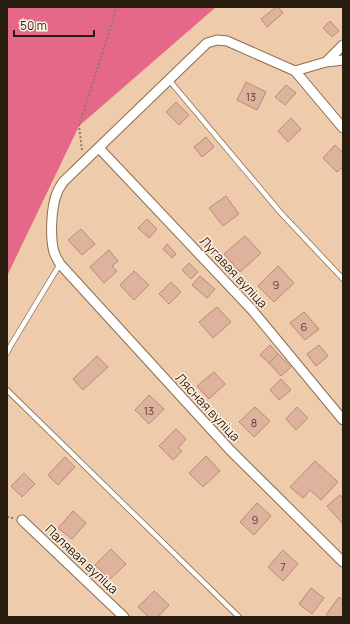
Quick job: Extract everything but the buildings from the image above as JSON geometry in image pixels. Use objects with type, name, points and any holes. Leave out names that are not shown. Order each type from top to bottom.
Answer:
[{"type":"street","points":[[60,264],[54,253],[51,227],[56,194],[63,182],[208,42],[216,40],[227,42],[295,71],[343,128]]},
{"type":"street","points":[[326,62],[343,45]]},
{"type":"street","points":[[295,71],[326,62],[343,60]]},
{"type":"street","name":"Лугавая вуліца","points":[[99,148],[253,311],[343,420]]},
{"type":"street","name":"Лясная вуліца","points":[[60,264],[230,450],[343,562]]},
{"type":"street","name":"Палявая вуліца","points":[[22,520],[124,617]]},
{"type":"lane","points":[[169,80],[280,212],[343,279]]},
{"type":"lane","points":[[7,353],[60,264]]},
{"type":"lane","points":[[7,390],[239,617]]},
{"type":"path","points":[[83,162],[79,126],[117,7]]},
{"type":"shaded area","points":[[7,7],[216,7],[79,126],[7,276]]}]
